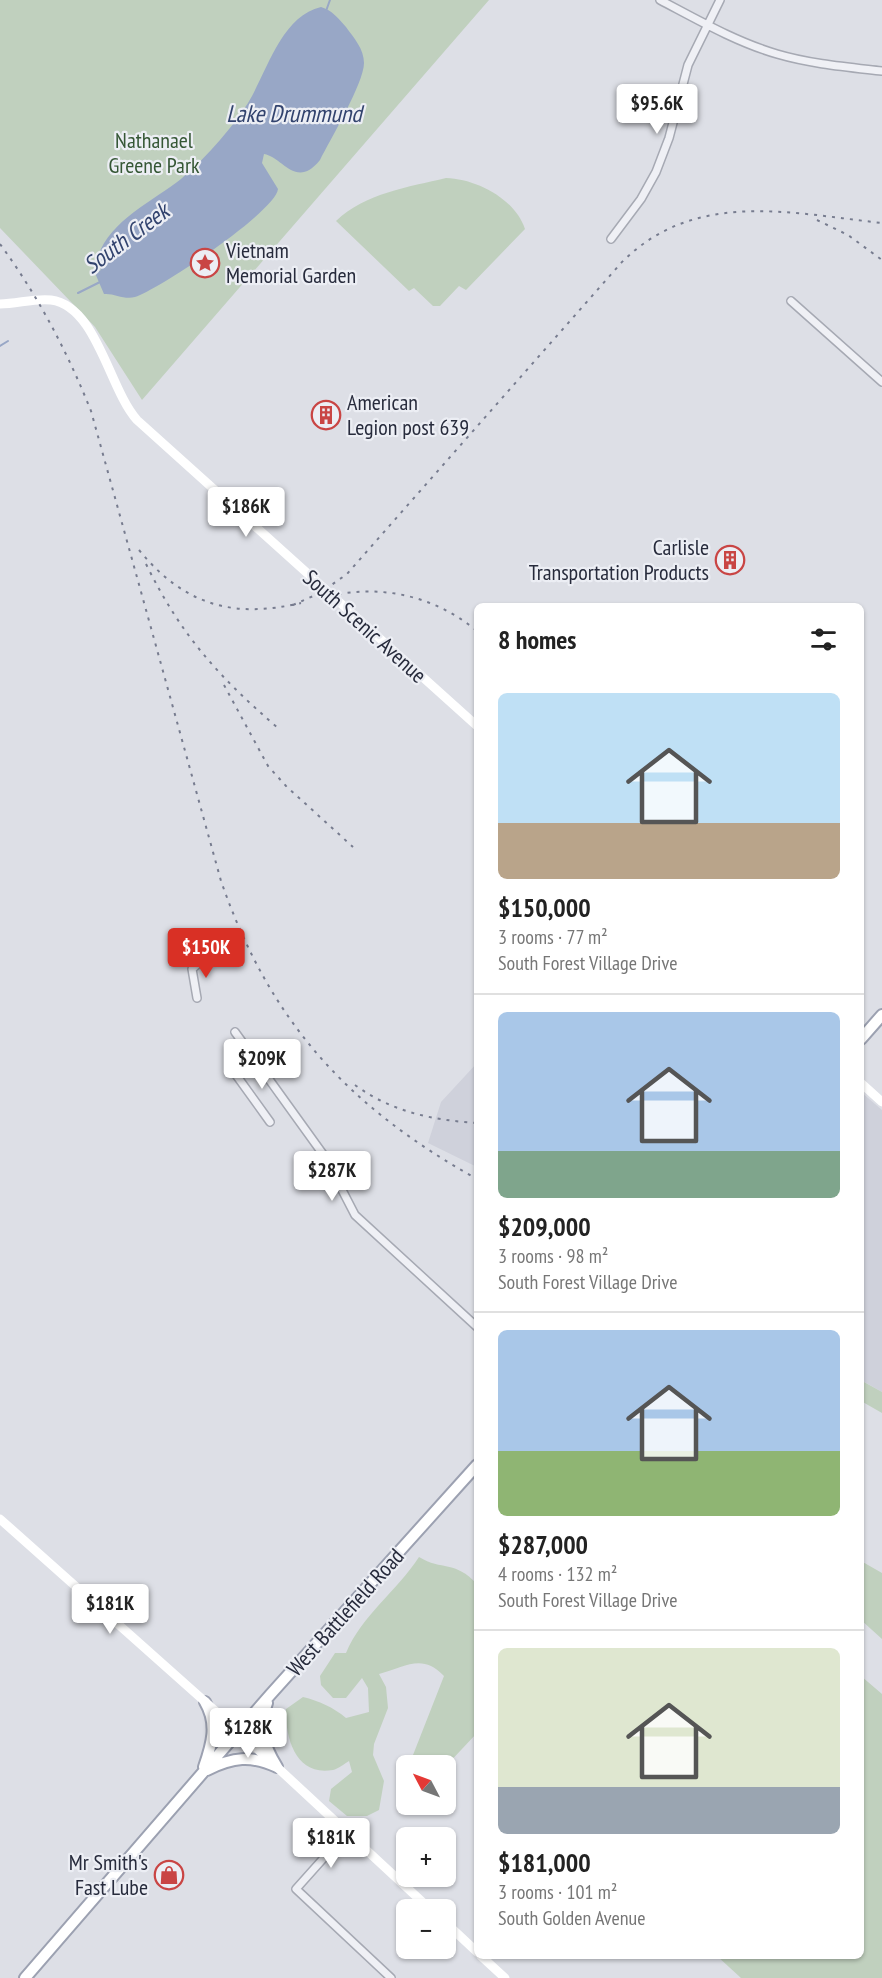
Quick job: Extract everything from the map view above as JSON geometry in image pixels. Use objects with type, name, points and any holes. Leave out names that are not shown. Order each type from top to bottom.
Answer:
[{"type":"main road","name":"South Scenic Avenue","points":[[0,304],[48,300],[62,303],[74,312],[88,327],[115,387],[137,420],[474,723]]},
{"type":"main road","points":[[864,1036],[882,1015]]},
{"type":"main road","points":[[864,1086],[882,1102]]},
{"type":"main road","name":"West Battlefield Road","points":[[25,1978],[238,1731],[474,1469]]},
{"type":"main road","points":[[0,1519],[238,1731],[419,1899]]},
{"type":"main road","points":[[270,1695],[262,1728],[266,1746],[277,1767]]},
{"type":"main road","points":[[202,1773],[211,1747],[213,1729],[211,1714],[205,1702]]},
{"type":"main road","points":[[202,1773],[240,1758],[253,1758],[277,1767]]},
{"type":"main road","points":[[456,1932],[474,1949]]},
{"type":"main road","points":[[484,1959],[505,1978]]},
{"type":"street","points":[[660,0],[706,25],[785,56],[882,71]]},
{"type":"street","points":[[611,239],[641,199],[656,172],[669,138],[688,65],[720,0]]},
{"type":"street","points":[[791,301],[882,382]]},
{"type":"street","points":[[197,998],[192,969],[199,963],[213,960]]},
{"type":"street","points":[[235,1032],[325,1157],[347,1203],[360,1221],[474,1324]]},
{"type":"street","points":[[253,1057],[234,1072],[270,1122]]},
{"type":"street","points":[[347,1832],[296,1889],[386,1976]]},
{"type":"shaded area","points":[[474,1066],[474,1166],[428,1143],[441,1102]]},
{"type":"shaded area","points":[[864,1095],[882,1110],[882,1392],[864,1382]]},
{"type":"green space","name":"Nathanael Greene Park","points":[[0,0],[489,0],[142,400],[95,327],[0,228]]},
{"type":"green space","points":[[446,178],[470,182],[504,200],[520,218],[525,229],[466,290],[459,286],[440,306],[433,306],[414,288],[409,291],[336,221],[348,211],[374,197]]},
{"type":"green space","points":[[864,1382],[882,1392],[882,1413],[864,1403]]},
{"type":"green space","points":[[419,1557],[462,1572],[474,1581],[474,1736],[456,1755],[413,1755],[444,1676],[436,1669],[421,1663],[406,1665],[379,1674],[386,1687],[388,1708],[374,1744],[373,1755],[384,1781],[379,1810],[367,1816],[347,1816],[329,1801],[331,1789],[352,1772],[349,1761],[335,1769],[320,1771],[310,1768],[295,1753],[288,1732],[286,1709],[303,1697],[326,1705],[346,1718],[369,1712],[368,1688],[362,1678],[346,1698],[333,1698],[321,1685],[320,1676],[335,1653],[346,1653],[370,1615]]},
{"type":"green space","points":[[864,1563],[882,1573],[882,1639],[864,1623]]},
{"type":"green space","points":[[864,1679],[882,1694],[882,1978],[741,1978],[720,1959],[864,1959]]},
{"type":"water","name":"Lake Drummund","points":[[321,7],[332,13],[346,27],[360,48],[364,63],[359,84],[320,160],[304,172],[297,172],[264,154],[262,163],[278,189],[272,200],[258,214],[191,265],[148,291],[131,298],[104,294],[95,273],[101,270],[97,261],[110,235],[132,214],[181,179],[211,150],[248,103],[285,33],[307,12]]},
{"type":"waterway","name":"South Creek","points":[[326,11],[330,0]]},
{"type":"waterway","name":"South Creek","points":[[78,293],[100,282]]},
{"type":"waterway","name":"South Creek","points":[[0,346],[8,341]]},
{"type":"railway","points":[[293,605],[320,593],[347,574],[621,263],[649,240],[680,224],[711,215],[744,212],[778,212],[882,223]]},
{"type":"railway","points":[[817,220],[848,235],[882,260]]},
{"type":"railway","points":[[0,244],[51,324],[91,411],[221,881],[241,931],[264,977],[290,1018],[319,1056],[352,1090],[389,1122],[474,1177]]},
{"type":"railway","points":[[139,550],[174,584],[211,603],[232,608],[253,609],[276,608],[301,603]]},
{"type":"railway","points":[[146,564],[188,635],[238,692],[279,729]]},
{"type":"railway","points":[[321,598],[363,592],[403,595],[442,608],[474,629]]},
{"type":"railway","points":[[224,685],[268,766],[286,786],[353,847]]},
{"type":"railway","points":[[355,1085],[383,1102],[413,1113],[444,1120],[474,1123]]},
{"type":"place","name":"Vietnam Memorial Garden","points":[[205,263]]},
{"type":"place","name":"American Legion post 639","points":[[326,415]]},
{"type":"place","name":"Carlisle Transportation Products","points":[[730,560]]},
{"type":"place","name":"Mr Smith's Fast Lube","points":[[169,1875]]}]
